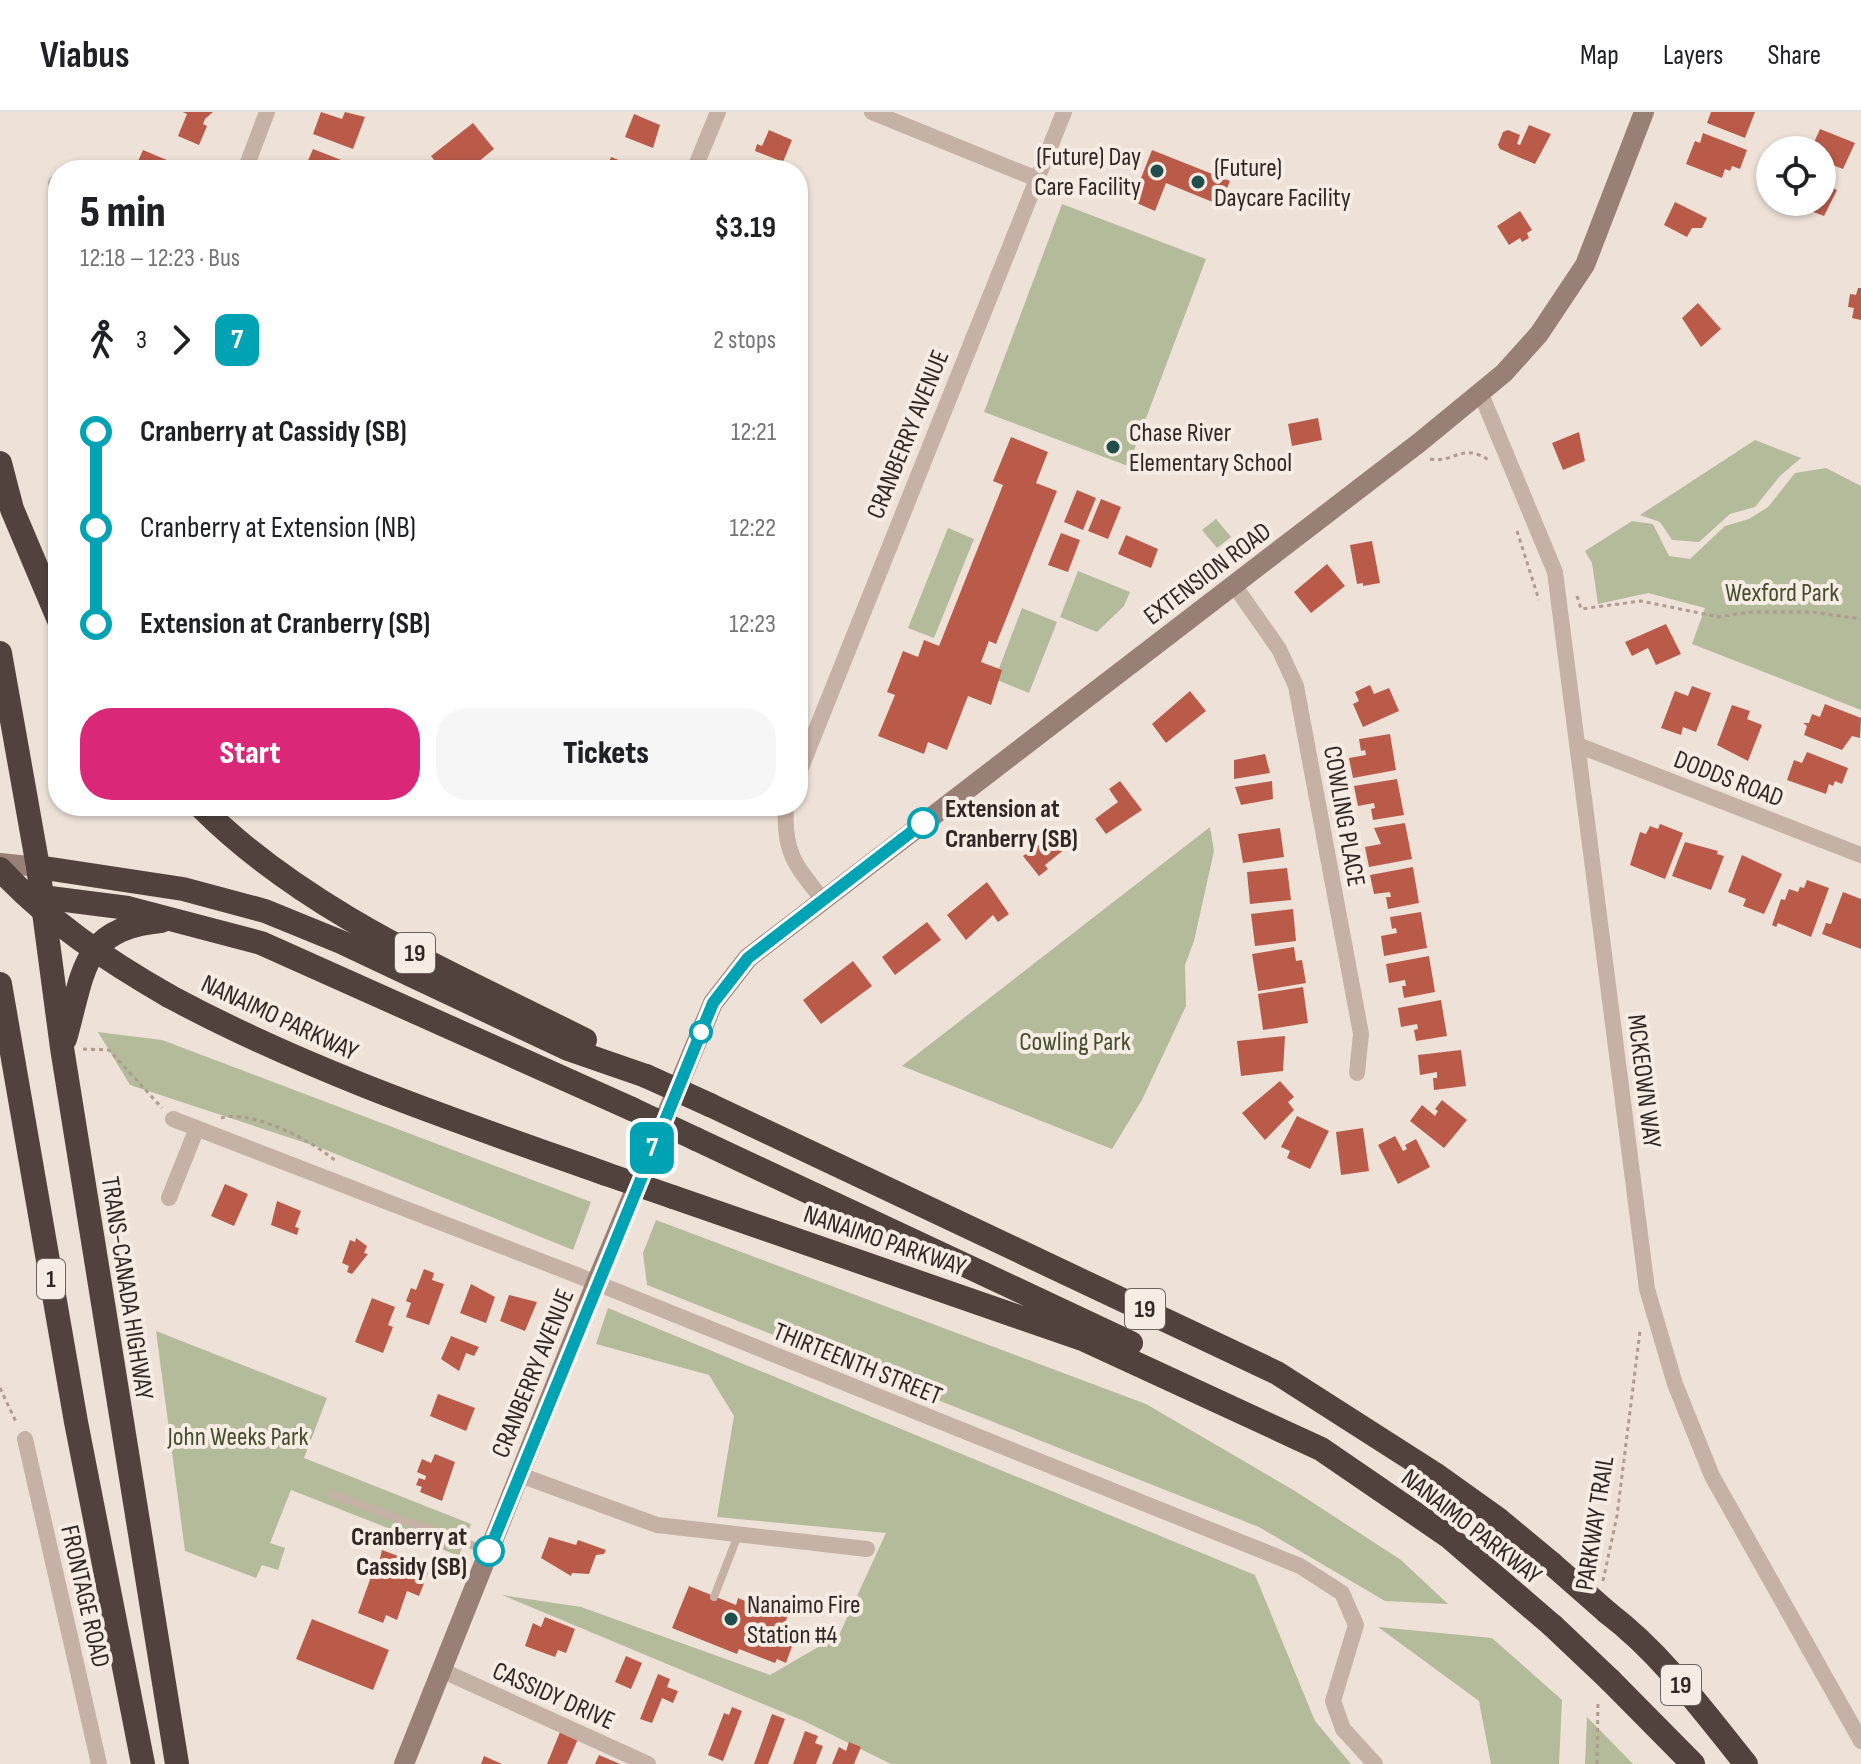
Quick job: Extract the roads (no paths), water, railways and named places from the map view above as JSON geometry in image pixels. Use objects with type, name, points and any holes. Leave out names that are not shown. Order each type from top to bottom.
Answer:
[{"type":"highway","points":[[0,463],[12,509],[48,594]]},
{"type":"highway","name":"1","points":[[0,653],[38,867]]},
{"type":"highway","name":"NANAIMO PARKWAY","points":[[210,816],[231,838],[292,884],[646,1076],[1277,1373],[1435,1474],[1605,1602],[1746,1764]]},
{"type":"highway","name":"NANAIMO PARKWAY","points":[[0,866],[66,929],[117,966],[242,1035],[326,1071],[606,1174],[1085,1340],[1321,1449],[1448,1536],[1553,1626],[1604,1687],[1693,1764]]},
{"type":"highway","points":[[38,867],[183,889],[265,911],[341,942],[568,1049],[646,1076]]},
{"type":"highway","name":"TRANS-CANADA HIGHWAY","points":[[38,867],[62,1048],[177,1764]]},
{"type":"highway","points":[[42,897],[128,908],[180,919],[224,930],[305,960],[632,1109],[1150,1352],[1274,1417],[1321,1449]]},
{"type":"highway","points":[[62,1048],[83,968],[100,941],[135,923],[180,919]]},
{"type":"highway","name":"1","points":[[0,984],[76,1422],[143,1764]]},
{"type":"street","points":[[249,160],[267,112]]},
{"type":"street","points":[[698,160],[718,112]]},
{"type":"street","points":[[872,112],[1037,179]]},
{"type":"street","name":"CRANBERRY AVENUE","points":[[808,750],[1064,112]]},
{"type":"street","name":"EXTENSION ROAD","points":[[713,1003],[748,958],[1481,394],[1539,334],[1585,265],[1644,112]]},
{"type":"street","name":"MCKEOWN WAY","points":[[1481,394],[1555,572],[1580,746],[1647,1289],[1675,1384],[1712,1476],[1861,1741]]},
{"type":"street","name":"COWLING PLACE","points":[[1234,585],[1279,649],[1296,686],[1361,1034],[1357,1073]]},
{"type":"street","name":"DODDS ROAD","points":[[1580,746],[1860,850]]},
{"type":"street","points":[[785,816],[784,838],[797,867],[823,900]]},
{"type":"street","points":[[0,866],[38,867]]},
{"type":"street","points":[[0,891],[42,897]]},
{"type":"street","name":"CRANBERRY AVENUE","points":[[404,1764],[596,1283],[713,1003]]},
{"type":"street","name":"THIRTEENTH STREET","points":[[173,1119],[596,1283],[1300,1566],[1342,1593],[1356,1625],[1333,1701],[1343,1729],[1375,1764]]},
{"type":"street","points":[[169,1198],[197,1128]]},
{"type":"street","name":"FRONTAGE ROAD","points":[[25,1439],[99,1764]]},
{"type":"street","points":[[520,1475],[657,1525],[867,1549]]},
{"type":"street","name":"CASSIDY DRIVE","points":[[441,1670],[648,1764]]},
{"type":"lane","points":[[331,1494],[489,1551]]},
{"type":"lane","points":[[714,1597],[738,1535]]},
{"type":"place","name":"(Future) Day Care Facility","points":[[1157,171]]},
{"type":"place","name":"(Future) Daycare Facility","points":[[1198,182]]},
{"type":"place","name":"Chase River Elementary School","points":[[1113,447]]},
{"type":"place","name":"Extension at Cranberry (SB)","points":[[923,823]]},
{"type":"place","name":"Cranberry at Cassidy (SB)","points":[[489,1551]]},
{"type":"place","name":"Nanaimo Fire Station #4","points":[[731,1619]]},
{"type":"park label","name":"Wexford Park","points":[[1782,592]]},
{"type":"park label","name":"Cowling Park","points":[[1075,1041]]},
{"type":"park label","name":"John Weeks Park","points":[[238,1436]]}]
